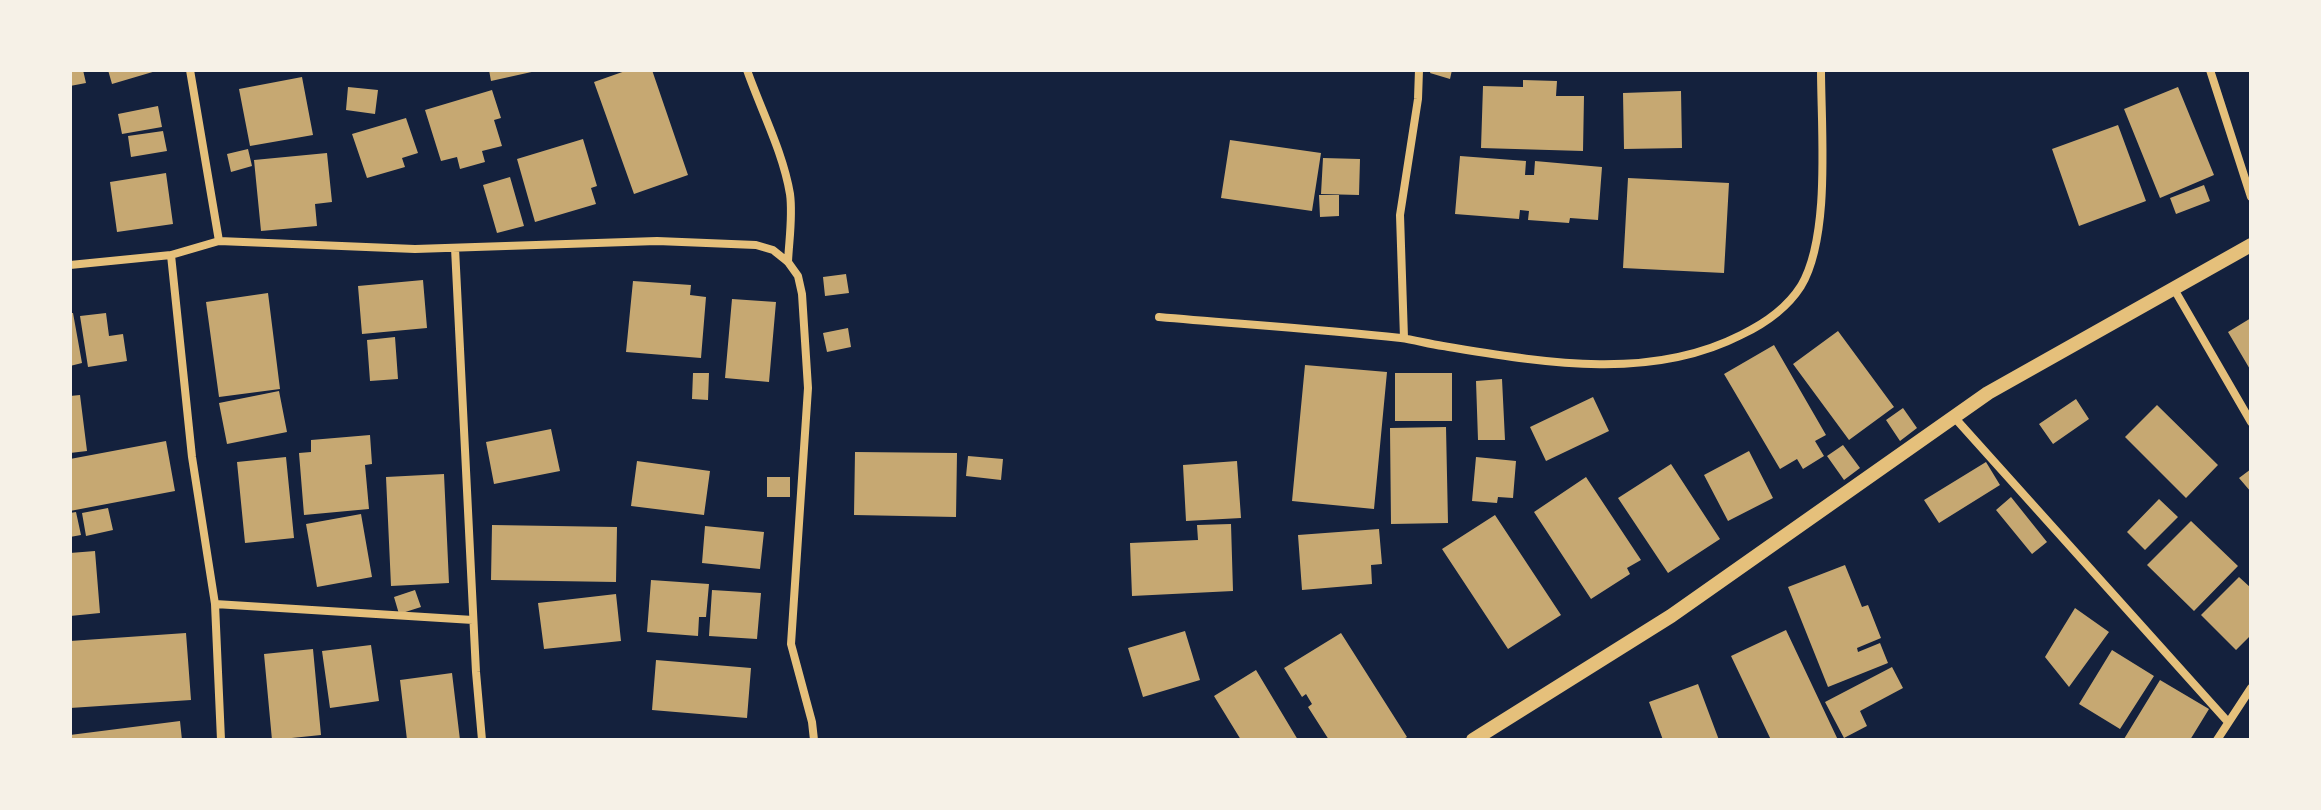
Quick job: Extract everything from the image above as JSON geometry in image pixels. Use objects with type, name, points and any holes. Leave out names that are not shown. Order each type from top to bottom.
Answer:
[{"type":"street","points":[[190,70],[219,241]]},
{"type":"street","points":[[747,70],[790,193],[792,214],[788,262]]},
{"type":"street","points":[[1404,338],[1400,215],[1418,99],[1419,70]]},
{"type":"street","points":[[1159,317],[1404,338],[1573,363],[1662,361],[1703,352],[1762,324],[1784,306],[1801,286],[1812,260],[1820,212],[1821,70]]},
{"type":"street","points":[[2210,70],[2251,197]]},
{"type":"street","points":[[70,265],[171,255],[219,241],[415,249],[657,241],[756,245],[773,250],[788,262],[798,276],[802,294],[808,388],[791,644],[814,740]]},
{"type":"street","points":[[1473,740],[1671,616],[1988,393],[2251,245]]},
{"type":"street","points":[[455,248],[473,620],[482,740]]},
{"type":"street","points":[[171,255],[192,457],[215,604],[221,740]]},
{"type":"street","points":[[2174,289],[2251,422]]},
{"type":"street","points":[[1954,417],[2228,722]]},
{"type":"street","points":[[215,604],[473,620]]},
{"type":"street","points":[[2217,740],[2251,688]]},
{"type":"building","points":[[70,70],[83,70],[86,83],[70,86]]},
{"type":"building","points":[[108,70],[156,70],[156,71],[112,84]]},
{"type":"building","points":[[489,70],[536,70],[536,71],[491,81]]},
{"type":"building","points":[[628,70],[652,70],[688,175],[634,194],[594,82]]},
{"type":"building","points":[[1431,70],[1452,70],[1450,79],[1430,73]]},
{"type":"building","points":[[302,77],[313,135],[250,146],[239,89]]},
{"type":"building","points":[[1523,80],[1557,81],[1556,96],[1584,96],[1583,151],[1481,148],[1483,86],[1523,87]]},
{"type":"building","points":[[348,87],[378,90],[375,114],[346,110]]},
{"type":"building","points":[[2178,87],[2214,175],[2160,198],[2124,109]]},
{"type":"building","points":[[492,90],[501,118],[494,120],[502,146],[482,151],[485,162],[460,169],[457,157],[441,161],[425,110]]},
{"type":"building","points":[[1681,91],[1682,148],[1624,149],[1623,93]]},
{"type":"building","points":[[158,106],[162,127],[122,134],[118,114]]},
{"type":"building","points":[[406,118],[418,153],[402,158],[405,167],[367,178],[352,134]]},
{"type":"building","points":[[2118,125],[2146,201],[2079,226],[2052,149]]},
{"type":"building","points":[[163,131],[167,151],[131,157],[128,136]]},
{"type":"building","points":[[583,139],[597,186],[591,188],[596,204],[535,222],[517,159]]},
{"type":"building","points":[[1230,140],[1321,153],[1312,211],[1221,198]]},
{"type":"building","points":[[248,149],[252,166],[231,172],[227,154]]},
{"type":"building","points":[[327,153],[332,202],[315,204],[317,226],[261,231],[254,160]]},
{"type":"building","points":[[1460,156],[1526,161],[1525,175],[1534,175],[1535,161],[1602,167],[1598,220],[1570,218],[1569,223],[1528,220],[1529,211],[1520,210],[1519,219],[1455,214]]},
{"type":"building","points":[[1323,158],[1360,159],[1359,195],[1321,194]]},
{"type":"building","points":[[166,173],[173,224],[117,232],[110,182]]},
{"type":"building","points":[[510,177],[524,226],[497,233],[483,185]]},
{"type":"building","points":[[1628,178],[1729,183],[1724,273],[1623,268]]},
{"type":"building","points":[[2204,185],[2210,201],[2176,214],[2170,198]]},
{"type":"building","points":[[1319,195],[1339,195],[1339,216],[1320,217]]},
{"type":"building","points":[[846,274],[849,293],[825,296],[823,277]]},
{"type":"building","points":[[423,280],[427,328],[362,334],[358,286]]},
{"type":"building","points":[[633,281],[691,285],[690,295],[706,297],[701,358],[626,352]]},
{"type":"building","points":[[268,293],[280,389],[219,397],[206,302]]},
{"type":"building","points":[[732,299],[776,302],[769,382],[725,378]]},
{"type":"building","points":[[70,313],[73,313],[82,363],[70,366]]},
{"type":"building","points":[[106,313],[109,336],[123,334],[127,361],[88,367],[80,316]]},
{"type":"building","points":[[2251,318],[2251,371],[2228,332]]},
{"type":"building","points":[[848,328],[851,347],[827,352],[823,333]]},
{"type":"building","points":[[1838,331],[1894,407],[1849,440],[1793,364]]},
{"type":"building","points":[[395,337],[398,379],[370,381],[367,340]]},
{"type":"building","points":[[1774,345],[1826,435],[1815,441],[1824,456],[1803,469],[1797,459],[1780,469],[1724,374]]},
{"type":"building","points":[[1305,365],[1387,372],[1374,509],[1292,501]]},
{"type":"building","points":[[693,373],[709,373],[708,400],[692,399]]},
{"type":"building","points":[[1395,373],[1452,373],[1452,421],[1395,421]]},
{"type":"building","points":[[1502,379],[1505,440],[1478,440],[1476,381]]},
{"type":"building","points":[[279,391],[287,432],[227,444],[219,403]]},
{"type":"building","points":[[80,395],[87,451],[70,453],[70,396]]},
{"type":"building","points":[[1593,397],[1609,431],[1546,461],[1530,427]]},
{"type":"building","points":[[2076,399],[2089,419],[2053,444],[2039,424]]},
{"type":"building","points":[[2157,405],[2218,465],[2186,498],[2125,437]]},
{"type":"building","points":[[1903,408],[1917,428],[1900,441],[1886,420]]},
{"type":"building","points":[[1446,427],[1448,523],[1391,524],[1390,428]]},
{"type":"building","points":[[551,429],[560,471],[494,484],[486,442]]},
{"type":"building","points":[[370,435],[372,464],[365,465],[369,509],[304,515],[299,453],[311,452],[311,440]]},
{"type":"building","points":[[166,441],[175,491],[70,511],[70,459]]},
{"type":"building","points":[[1843,445],[1860,468],[1844,480],[1827,456]]},
{"type":"building","points":[[1749,451],[1773,498],[1728,521],[1704,475]]},
{"type":"building","points":[[855,452],[957,453],[956,517],[854,515]]},
{"type":"building","points":[[968,456],[1003,459],[1001,480],[966,476]]},
{"type":"building","points":[[286,457],[294,538],[245,543],[237,462]]},
{"type":"building","points":[[1476,457],[1516,461],[1513,498],[1498,497],[1497,503],[1472,501]]},
{"type":"building","points":[[637,461],[710,471],[704,515],[631,506]]},
{"type":"building","points":[[1237,461],[1241,518],[1186,521],[1183,465]]},
{"type":"building","points":[[1986,462],[2000,485],[1939,523],[1924,500]]},
{"type":"building","points":[[1671,464],[1720,539],[1668,573],[1618,498]]},
{"type":"building","points":[[2251,469],[2251,492],[2239,478]]},
{"type":"building","points":[[444,474],[449,583],[391,586],[386,477]]},
{"type":"building","points":[[767,477],[790,477],[790,497],[767,497]]},
{"type":"building","points":[[1586,477],[1641,560],[1627,568],[1630,574],[1591,599],[1534,512]]},
{"type":"building","points":[[2011,497],[2047,542],[2032,554],[1996,510]]},
{"type":"building","points":[[2159,499],[2178,517],[2145,550],[2127,532]]},
{"type":"building","points":[[108,508],[113,530],[86,536],[82,513]]},
{"type":"building","points":[[76,512],[81,535],[70,537],[70,513]]},
{"type":"building","points":[[361,514],[372,577],[317,587],[306,524]]},
{"type":"building","points":[[1495,515],[1561,615],[1508,649],[1442,549]]},
{"type":"building","points":[[2191,521],[2238,566],[2194,611],[2147,565]]},
{"type":"building","points":[[1231,524],[1233,591],[1132,596],[1130,543],[1198,540],[1197,525]]},
{"type":"building","points":[[492,525],[617,527],[616,582],[491,580]]},
{"type":"building","points":[[705,526],[764,532],[760,569],[702,563]]},
{"type":"building","points":[[1379,529],[1382,564],[1371,565],[1372,584],[1302,590],[1298,535]]},
{"type":"building","points":[[95,551],[100,613],[70,616],[70,553]]},
{"type":"building","points":[[1845,565],[1862,607],[1868,605],[1881,638],[1857,648],[1858,652],[1880,643],[1888,663],[1828,687],[1788,587]]},
{"type":"building","points":[[2239,577],[2251,588],[2251,635],[2236,650],[2201,615]]},
{"type":"building","points":[[651,580],[709,584],[706,617],[699,617],[698,636],[647,632]]},
{"type":"building","points":[[415,590],[421,607],[399,614],[394,597]]},
{"type":"building","points":[[712,590],[761,593],[757,639],[709,636]]},
{"type":"building","points":[[616,594],[621,641],[544,649],[538,603]]},
{"type":"building","points":[[2075,608],[2109,632],[2069,687],[2045,657]]},
{"type":"building","points":[[1786,630],[1838,740],[1771,740],[1731,656]]},
{"type":"building","points":[[1185,631],[1200,680],[1143,697],[1128,648]]},
{"type":"building","points":[[186,633],[191,700],[70,708],[70,641]]},
{"type":"building","points":[[1341,633],[1407,737],[1402,740],[1329,740],[1308,707],[1312,704],[1306,694],[1302,697],[1284,668]]},
{"type":"building","points":[[371,645],[379,701],[330,708],[322,651]]},
{"type":"building","points":[[313,649],[321,735],[272,740],[264,654]]},
{"type":"building","points":[[2112,650],[2154,676],[2120,729],[2079,704]]},
{"type":"building","points":[[656,660],[751,668],[747,718],[652,710]]},
{"type":"building","points":[[1892,667],[1903,688],[1860,711],[1867,726],[1844,738],[1825,702]]},
{"type":"building","points":[[1256,670],[1298,740],[1241,740],[1214,696]]},
{"type":"building","points":[[452,673],[460,740],[407,740],[400,680]]},
{"type":"building","points":[[2160,680],[2209,709],[2190,740],[2124,739]]},
{"type":"building","points":[[1698,684],[1719,740],[1663,740],[1649,702]]},
{"type":"building","points":[[180,721],[182,740],[70,740],[70,735]]}]
